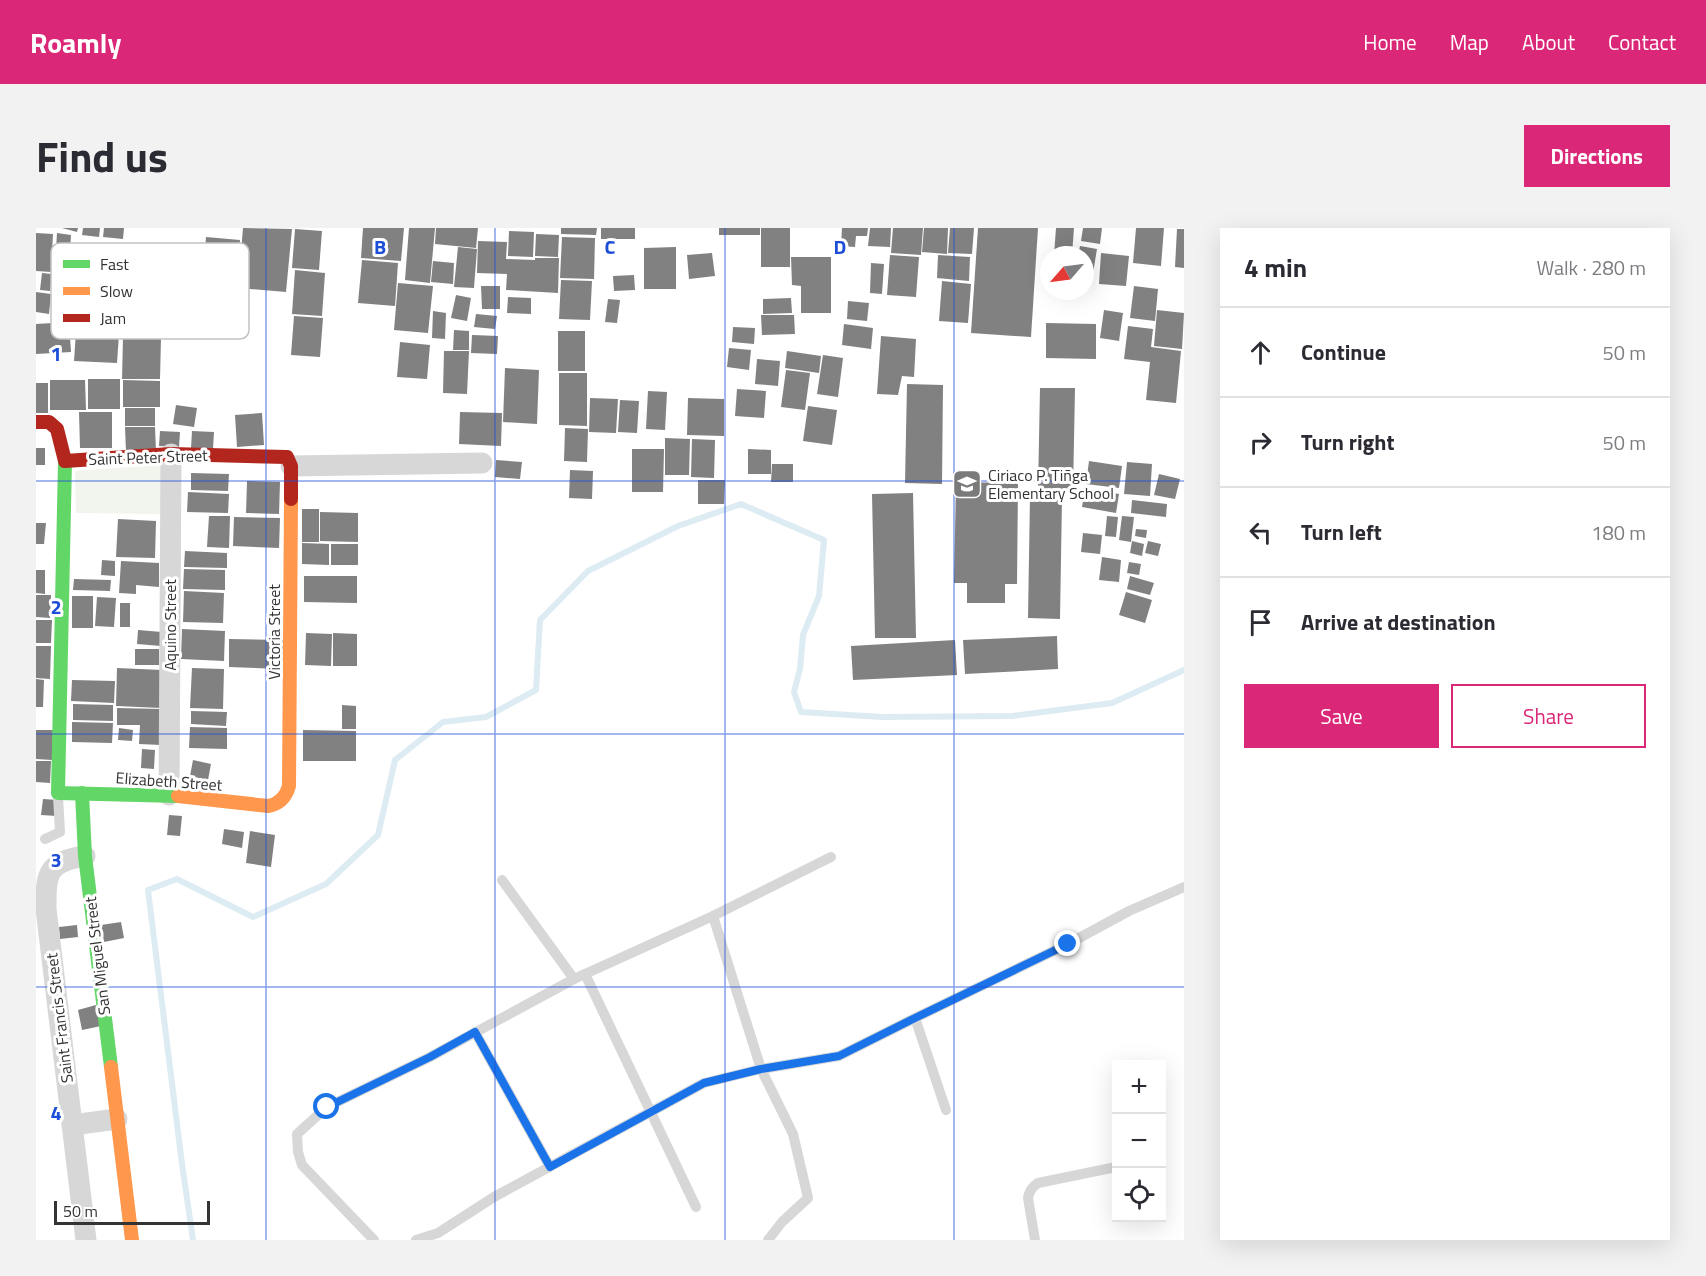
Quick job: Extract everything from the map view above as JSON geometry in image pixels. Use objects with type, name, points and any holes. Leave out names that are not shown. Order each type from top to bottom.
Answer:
[{"type":"street","name":"Saint Peter Street","points":[[36,422],[48,422],[57,429],[65,461],[171,454],[289,461],[483,464]]},
{"type":"street","name":"Aquino Street","points":[[169,795],[171,454]]},
{"type":"street","points":[[58,793],[65,461]]},
{"type":"street","name":"Victoria Street","points":[[278,804],[285,797],[289,786],[289,461]]},
{"type":"street","name":"Elizabeth Street","points":[[58,793],[169,795],[268,806],[278,804]]},
{"type":"street","name":"San Miguel Street","points":[[82,793],[85,856],[117,1119],[126,1239]]},
{"type":"street","name":"Saint Francis Street","points":[[85,856],[71,858],[54,868],[46,882],[46,909],[86,1240]]},
{"type":"street","points":[[72,1125],[117,1119]]},
{"type":"lane","points":[[45,838],[60,832],[58,793]]},
{"type":"lane","points":[[374,1240],[302,1165],[298,1152],[297,1134],[327,1107],[430,1057],[574,979],[713,916],[831,857]]},
{"type":"lane","points":[[502,880],[574,979]]},
{"type":"lane","points":[[416,1240],[438,1233],[494,1197],[704,1083],[761,1069],[839,1056],[1068,944],[1129,910],[1184,887]]},
{"type":"lane","points":[[713,916],[761,1069],[793,1134],[808,1198],[782,1222],[768,1240]]},
{"type":"lane","points":[[585,974],[696,1207]]},
{"type":"lane","points":[[915,1018],[946,1110]]},
{"type":"lane","points":[[475,1032],[550,1167]]},
{"type":"lane","points":[[1035,1240],[1028,1198],[1033,1187],[1038,1183],[1112,1168]]},
{"type":"shaded area","points":[[161,465],[162,514],[76,513],[75,471]]},
{"type":"building","points":[[62,228],[78,228],[77,232]]},
{"type":"building","points":[[83,228],[100,228],[99,237],[82,235]]},
{"type":"building","points":[[104,228],[124,228],[123,239],[103,237]]},
{"type":"building","points":[[243,228],[292,229],[286,292],[249,289],[249,243],[242,243]]},
{"type":"building","points":[[363,228],[404,228],[401,261],[361,258]]},
{"type":"building","points":[[409,228],[435,228],[430,283],[405,280]]},
{"type":"building","points":[[436,228],[478,228],[476,248],[435,244]]},
{"type":"building","points":[[561,228],[597,228],[596,235],[561,234]]},
{"type":"building","points":[[601,228],[635,228],[635,239],[601,239]]},
{"type":"building","points":[[719,228],[760,228],[760,235],[719,235]]},
{"type":"building","points":[[761,228],[790,228],[790,267],[761,267]]},
{"type":"building","points":[[842,228],[868,228],[867,236],[856,236],[855,247],[841,246]]},
{"type":"building","points":[[870,228],[891,228],[890,247],[868,246]]},
{"type":"building","points":[[893,228],[923,228],[921,255],[891,253]]},
{"type":"building","points":[[924,228],[948,228],[947,254],[922,252]]},
{"type":"building","points":[[950,228],[974,228],[972,254],[948,253]]},
{"type":"building","points":[[978,228],[1038,228],[1031,337],[971,333]]},
{"type":"building","points":[[1056,228],[1074,228],[1073,246],[1055,246]]},
{"type":"building","points":[[1083,228],[1102,228],[1100,244],[1081,241]]},
{"type":"building","points":[[1136,228],[1164,228],[1161,266],[1133,263]]},
{"type":"building","points":[[295,229],[322,231],[319,270],[292,268]]},
{"type":"building","points":[[1177,229],[1184,229],[1184,268],[1175,267]]},
{"type":"building","points":[[509,231],[534,232],[533,257],[508,256]]},
{"type":"building","points":[[36,233],[53,234],[51,272],[36,271]]},
{"type":"building","points":[[57,233],[71,235],[70,243],[56,243]]},
{"type":"building","points":[[536,234],[559,235],[558,257],[535,256]]},
{"type":"building","points":[[206,237],[240,240],[240,243],[206,243]]},
{"type":"building","points":[[562,237],[595,238],[594,279],[560,278]]},
{"type":"building","points":[[478,241],[507,242],[506,259],[559,258],[558,293],[506,290],[507,274],[477,273]]},
{"type":"building","points":[[458,247],[477,249],[474,288],[454,287]]},
{"type":"building","points":[[676,247],[676,289],[644,289],[644,248]]},
{"type":"building","points":[[1094,248],[1097,249],[1094,267]]},
{"type":"building","points":[[712,253],[715,276],[689,279],[687,255]]},
{"type":"building","points":[[1101,253],[1129,256],[1126,286],[1099,284]]},
{"type":"building","points":[[890,255],[919,257],[916,297],[887,295]]},
{"type":"building","points":[[938,255],[970,257],[969,281],[937,278]]},
{"type":"building","points":[[791,257],[831,257],[831,313],[801,313],[801,286],[792,285]]},
{"type":"building","points":[[362,260],[398,263],[395,306],[358,303]]},
{"type":"building","points":[[433,261],[454,263],[453,284],[431,282]]},
{"type":"building","points":[[871,263],[884,264],[882,294],[870,293]]},
{"type":"building","points":[[295,270],[325,273],[322,316],[292,314]]},
{"type":"building","points":[[42,273],[51,274],[50,291],[40,290]]},
{"type":"building","points":[[634,275],[635,290],[614,291],[613,276]]},
{"type":"building","points":[[561,280],[592,281],[590,320],[559,319]]},
{"type":"building","points":[[942,281],[971,284],[968,323],[939,321]]},
{"type":"building","points":[[398,283],[433,286],[428,333],[394,330]]},
{"type":"building","points":[[481,286],[500,286],[500,309],[482,309]]},
{"type":"building","points":[[1134,286],[1158,289],[1155,321],[1130,318]]},
{"type":"building","points":[[36,292],[51,294],[49,314],[36,312]]},
{"type":"building","points":[[456,295],[471,298],[467,321],[451,318]]},
{"type":"building","points":[[508,297],[531,298],[531,314],[507,313]]},
{"type":"building","points":[[791,298],[792,313],[763,314],[763,299]]},
{"type":"building","points":[[608,299],[620,300],[617,323],[605,322]]},
{"type":"building","points":[[848,301],[869,303],[867,321],[847,319]]},
{"type":"building","points":[[1104,310],[1123,313],[1119,341],[1100,338]]},
{"type":"building","points":[[1157,310],[1184,313],[1182,349],[1154,346]]},
{"type":"building","points":[[433,311],[446,313],[445,339],[432,338]]},
{"type":"building","points":[[476,314],[497,316],[495,329],[474,327]]},
{"type":"building","points":[[761,315],[794,315],[795,334],[762,335]]},
{"type":"building","points":[[294,316],[323,318],[320,357],[291,355]]},
{"type":"building","points":[[51,323],[51,339],[70,339],[71,352],[36,354],[36,324]]},
{"type":"building","points":[[1046,323],[1096,324],[1096,359],[1046,358]]},
{"type":"building","points":[[844,324],[873,328],[871,349],[842,345]]},
{"type":"building","points":[[1128,326],[1153,329],[1151,347],[1181,351],[1176,403],[1146,400],[1150,362],[1124,359]]},
{"type":"building","points":[[733,327],[755,328],[754,344],[732,342]]},
{"type":"building","points":[[454,330],[469,331],[469,350],[453,350]]},
{"type":"building","points":[[558,331],[585,331],[585,371],[558,371]]},
{"type":"building","points":[[472,335],[498,336],[497,354],[471,353]]},
{"type":"building","points":[[881,336],[916,339],[914,377],[902,376],[898,395],[877,394]]},
{"type":"building","points":[[76,339],[119,339],[117,363],[74,361]]},
{"type":"building","points":[[123,339],[161,339],[160,379],[122,379]]},
{"type":"building","points":[[400,342],[430,345],[427,379],[397,377]]},
{"type":"building","points":[[729,348],[751,350],[749,370],[727,367]]},
{"type":"building","points":[[444,351],[469,351],[467,394],[443,393]]},
{"type":"building","points":[[787,351],[821,356],[819,373],[785,368]]},
{"type":"building","points":[[823,355],[843,358],[838,397],[817,394]]},
{"type":"building","points":[[757,359],[780,361],[778,386],[755,384]]},
{"type":"building","points":[[505,368],[539,370],[537,424],[503,422]]},
{"type":"building","points":[[786,370],[810,373],[805,410],[781,407]]},
{"type":"building","points":[[559,373],[587,373],[587,426],[559,425]]},
{"type":"building","points":[[88,379],[120,379],[120,409],[88,409]]},
{"type":"building","points":[[50,380],[85,380],[86,410],[50,410]]},
{"type":"building","points":[[123,380],[160,381],[160,407],[123,407]]},
{"type":"building","points":[[36,383],[48,383],[48,413],[36,413]]},
{"type":"building","points":[[907,384],[943,385],[942,484],[905,483]]},
{"type":"building","points":[[1040,388],[1075,388],[1073,491],[1038,491]]},
{"type":"building","points":[[737,389],[766,391],[764,418],[735,416]]},
{"type":"building","points":[[648,391],[667,392],[665,430],[646,429]]},
{"type":"building","points":[[590,398],[618,399],[616,433],[589,432]]},
{"type":"building","points":[[688,398],[724,399],[724,436],[687,435]]},
{"type":"building","points":[[620,400],[639,401],[637,433],[618,432]]},
{"type":"building","points":[[176,405],[197,408],[194,427],[173,424]]},
{"type":"building","points":[[808,406],[837,410],[832,445],[803,441]]},
{"type":"building","points":[[125,408],[155,408],[155,426],[125,426]]},
{"type":"building","points":[[79,412],[112,412],[112,448],[80,448]]},
{"type":"building","points":[[460,412],[502,413],[501,446],[459,444]]},
{"type":"building","points":[[262,413],[264,445],[237,447],[235,415]]},
{"type":"building","points":[[125,427],[155,427],[156,452],[126,452]]},
{"type":"building","points":[[565,428],[588,429],[587,462],[564,461]]},
{"type":"building","points":[[160,431],[180,432],[179,447],[159,446]]},
{"type":"building","points":[[192,431],[214,432],[213,449],[191,448]]},
{"type":"building","points":[[665,438],[690,439],[689,475],[665,475]]},
{"type":"building","points":[[692,439],[715,440],[714,478],[691,477]]},
{"type":"building","points":[[36,448],[45,448],[45,465],[36,465]]},
{"type":"building","points":[[632,449],[664,449],[663,492],[632,492]]},
{"type":"building","points":[[748,449],[771,450],[771,474],[748,474]]},
{"type":"building","points":[[496,460],[522,462],[520,479],[495,477]]},
{"type":"building","points":[[1089,461],[1122,466],[1119,488],[1086,484]]},
{"type":"building","points":[[1127,462],[1152,464],[1150,496],[1124,494]]},
{"type":"building","points":[[772,464],[793,464],[793,482],[771,482]]},
{"type":"building","points":[[570,470],[593,471],[592,499],[569,498]]},
{"type":"building","points":[[191,473],[229,474],[228,491],[191,490]]},
{"type":"building","points":[[1159,474],[1180,479],[1175,499],[1154,495]]},
{"type":"building","points":[[698,480],[725,480],[724,504],[698,504]]},
{"type":"building","points":[[247,481],[280,482],[279,514],[246,513]]},
{"type":"building","points":[[956,482],[1018,483],[1017,584],[1005,584],[1005,603],[967,603],[967,583],[954,583]]},
{"type":"building","points":[[1085,488],[1119,494],[1116,513],[1082,507]]},
{"type":"building","points":[[188,492],[229,494],[228,513],[187,512]]},
{"type":"building","points":[[913,493],[916,638],[875,638],[872,494]]},
{"type":"building","points":[[1030,497],[1062,498],[1060,619],[1028,618]]},
{"type":"building","points":[[1132,500],[1167,504],[1166,517],[1131,513]]},
{"type":"building","points":[[302,509],[319,509],[319,542],[302,542]]},
{"type":"building","points":[[320,512],[358,513],[358,542],[320,541]]},
{"type":"building","points":[[209,516],[230,516],[229,548],[207,547]]},
{"type":"building","points":[[1107,516],[1118,517],[1116,537],[1105,536]]},
{"type":"building","points":[[1122,516],[1134,517],[1131,542],[1119,540]]},
{"type":"building","points":[[234,517],[280,518],[279,548],[233,546]]},
{"type":"building","points":[[118,519],[156,521],[155,558],[116,557]]},
{"type":"building","points":[[36,523],[46,523],[44,544],[36,544]]},
{"type":"building","points":[[1136,529],[1147,530],[1146,538],[1135,536]]},
{"type":"building","points":[[1083,533],[1102,535],[1100,554],[1081,552]]},
{"type":"building","points":[[1132,541],[1144,544],[1142,556],[1130,553]]},
{"type":"building","points":[[1148,541],[1161,544],[1158,556],[1145,553]]},
{"type":"building","points":[[302,543],[329,544],[329,565],[302,564]]},
{"type":"building","points":[[331,544],[358,544],[358,565],[331,565]]},
{"type":"building","points":[[185,551],[227,553],[227,568],[184,567]]},
{"type":"building","points":[[1102,557],[1121,560],[1119,582],[1099,580]]},
{"type":"building","points":[[102,560],[115,561],[115,576],[101,575]]},
{"type":"building","points":[[121,561],[159,563],[159,587],[136,585],[136,594],[119,593]]},
{"type":"building","points":[[1129,562],[1141,564],[1139,575],[1127,573]]},
{"type":"building","points":[[184,569],[225,570],[225,590],[183,589]]},
{"type":"building","points":[[36,570],[45,570],[45,594],[36,593]]},
{"type":"building","points":[[304,576],[357,576],[357,603],[304,602]]},
{"type":"building","points":[[1130,576],[1154,583],[1150,595],[1127,589]]},
{"type":"building","points":[[74,579],[111,580],[110,591],[73,590]]},
{"type":"building","points":[[184,591],[224,593],[223,623],[183,622]]},
{"type":"building","points":[[1126,592],[1152,600],[1145,623],[1119,615]]},
{"type":"building","points":[[36,595],[51,595],[50,618],[36,617]]},
{"type":"building","points":[[72,596],[93,596],[93,628],[72,628]]},
{"type":"building","points":[[97,597],[116,598],[114,627],[95,626]]},
{"type":"building","points":[[120,603],[130,603],[130,627],[120,627]]},
{"type":"building","points":[[36,620],[52,620],[51,643],[36,643]]},
{"type":"building","points":[[182,629],[225,631],[224,661],[181,659]]},
{"type":"building","points":[[138,630],[162,632],[161,646],[137,644]]},
{"type":"building","points":[[306,633],[332,634],[331,666],[305,665]]},
{"type":"building","points":[[333,633],[357,634],[357,666],[333,666]]},
{"type":"building","points":[[1057,636],[1058,669],[965,674],[963,640]]},
{"type":"building","points":[[229,639],[283,640],[282,669],[229,667]]},
{"type":"building","points":[[955,640],[957,675],[853,680],[851,646]]},
{"type":"building","points":[[36,646],[51,646],[50,679],[36,678]]},
{"type":"building","points":[[135,649],[159,649],[159,665],[135,665]]},
{"type":"building","points":[[117,668],[162,670],[161,708],[116,706]]},
{"type":"building","points":[[192,668],[224,669],[223,709],[190,708]]},
{"type":"building","points":[[36,679],[44,680],[43,707],[36,707]]},
{"type":"building","points":[[72,680],[115,681],[114,703],[71,701]]},
{"type":"building","points":[[73,704],[113,705],[113,721],[73,720]]},
{"type":"building","points":[[342,705],[356,706],[356,729],[342,729]]},
{"type":"building","points":[[117,708],[162,709],[161,745],[139,744],[140,725],[117,725]]},
{"type":"building","points":[[191,711],[227,712],[226,726],[191,724]]},
{"type":"building","points":[[72,722],[113,723],[112,743],[72,742]]},
{"type":"building","points":[[190,727],[227,728],[227,749],[189,748]]},
{"type":"building","points":[[119,728],[133,730],[132,741],[118,740]]},
{"type":"building","points":[[36,730],[53,730],[52,760],[36,759]]},
{"type":"building","points":[[303,730],[356,731],[356,761],[303,761]]},
{"type":"building","points":[[142,749],[155,750],[154,769],[141,768]]},
{"type":"building","points":[[193,760],[211,764],[208,780],[190,776]]},
{"type":"building","points":[[36,761],[51,761],[50,783],[36,782]]},
{"type":"building","points":[[43,799],[58,800],[57,816],[41,815]]},
{"type":"building","points":[[169,815],[182,816],[180,836],[167,835]]},
{"type":"building","points":[[224,829],[244,832],[242,848],[222,844]]},
{"type":"building","points":[[250,831],[275,835],[271,867],[246,863]]},
{"type":"building","points":[[121,922],[124,938],[104,942],[101,925]]},
{"type":"building","points":[[77,925],[78,937],[60,939],[59,927]]},
{"type":"building","points":[[96,1005],[101,1026],[82,1030],[78,1010]]},
{"type":"waterway","points":[[193,1240],[148,890],[177,879],[253,917],[326,884],[378,835],[395,760],[443,722],[486,717],[536,690],[540,620],[588,571],[678,526],[741,504],[824,540],[819,596],[803,635],[800,669],[794,692],[801,712],[882,717],[1012,716],[1112,703],[1184,670]]},
{"type":"traffic: fast","points":[[65,461],[58,793],[178,796]]},
{"type":"traffic: fast","points":[[82,793],[85,856],[111,1067]]},
{"type":"traffic: slow","points":[[178,796],[268,806],[279,802],[288,790],[291,499]]},
{"type":"traffic: slow","points":[[111,1067],[132,1240]]},
{"type":"traffic: jam","points":[[36,422],[49,422],[57,429],[65,461],[171,454],[287,457],[291,466],[291,499]]},
{"type":"place","name":"Ciriaco P. Tiñga Elementary School","points":[[967,484]]},
{"type":"route","points":[[327,1107],[430,1057],[475,1032],[550,1167],[704,1083],[761,1069],[839,1056],[1068,944]]}]
